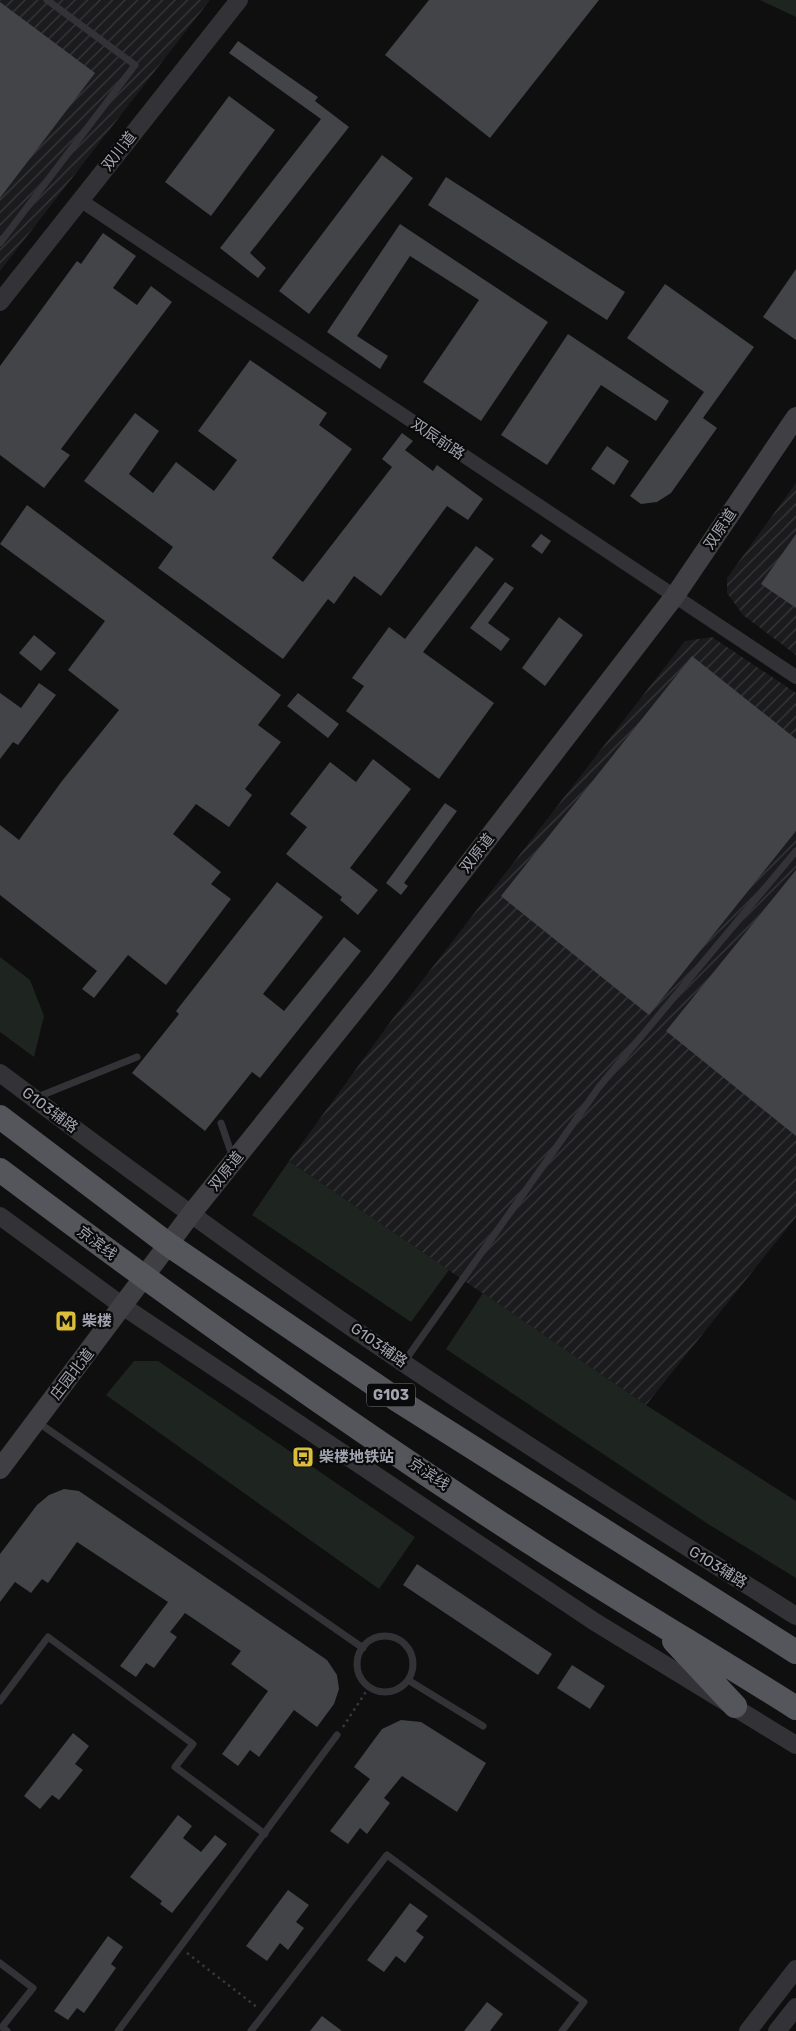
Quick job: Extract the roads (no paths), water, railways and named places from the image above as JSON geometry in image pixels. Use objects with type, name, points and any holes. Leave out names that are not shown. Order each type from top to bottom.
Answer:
[{"type":"highway","name":"G103","points":[[0,1117],[169,1245],[396,1399],[790,1646]]},
{"type":"highway","name":"京滨线","points":[[0,1170],[144,1278],[526,1540],[796,1708]]},
{"type":"highway","points":[[650,1616],[735,1706]]},
{"type":"main road","name":"双原道","points":[[144,1278],[191,1214],[379,980],[674,597],[796,417]]},
{"type":"main road","name":"庄园北道","points":[[0,1469],[144,1278]]},
{"type":"street","name":"双川道","points":[[0,302],[239,0]]},
{"type":"street","name":"双辰前路","points":[[80,200],[796,677]]},
{"type":"street","name":"G103辅路","points":[[0,1072],[191,1214],[404,1363],[603,1494],[796,1616]]},
{"type":"street","points":[[0,1216],[124,1307],[595,1622],[796,1745]]},
{"type":"street","points":[[748,2031],[796,1970]]},
{"type":"street","points":[[777,2031],[796,2006]]},
{"type":"lane","points":[[0,243],[135,66],[47,0]]},
{"type":"lane","points":[[404,1363],[599,1087],[796,851]]},
{"type":"lane","points":[[35,1099],[138,1057]]},
{"type":"lane","points":[[222,1123],[234,1161]]},
{"type":"lane","points":[[36,1421],[363,1648]]},
{"type":"lane","points":[[378,1636],[388,1636],[405,1644],[413,1661],[408,1680],[394,1690],[386,1692],[369,1687],[363,1680],[357,1664],[363,1648],[378,1636]]},
{"type":"lane","points":[[0,1701],[48,1637],[193,1744],[175,1767],[265,1834]]},
{"type":"lane","points":[[408,1680],[483,1726]]},
{"type":"lane","points":[[118,2031],[338,1735]]},
{"type":"lane","points":[[251,2031],[387,1855],[584,2002],[562,2031]]},
{"type":"lane","points":[[0,1963],[33,1988],[2,2027],[7,2031]]},
{"type":"place","name":"柴楼","points":[[66,1321]]},
{"type":"place","name":"柴楼地铁站","points":[[303,1457]]}]
